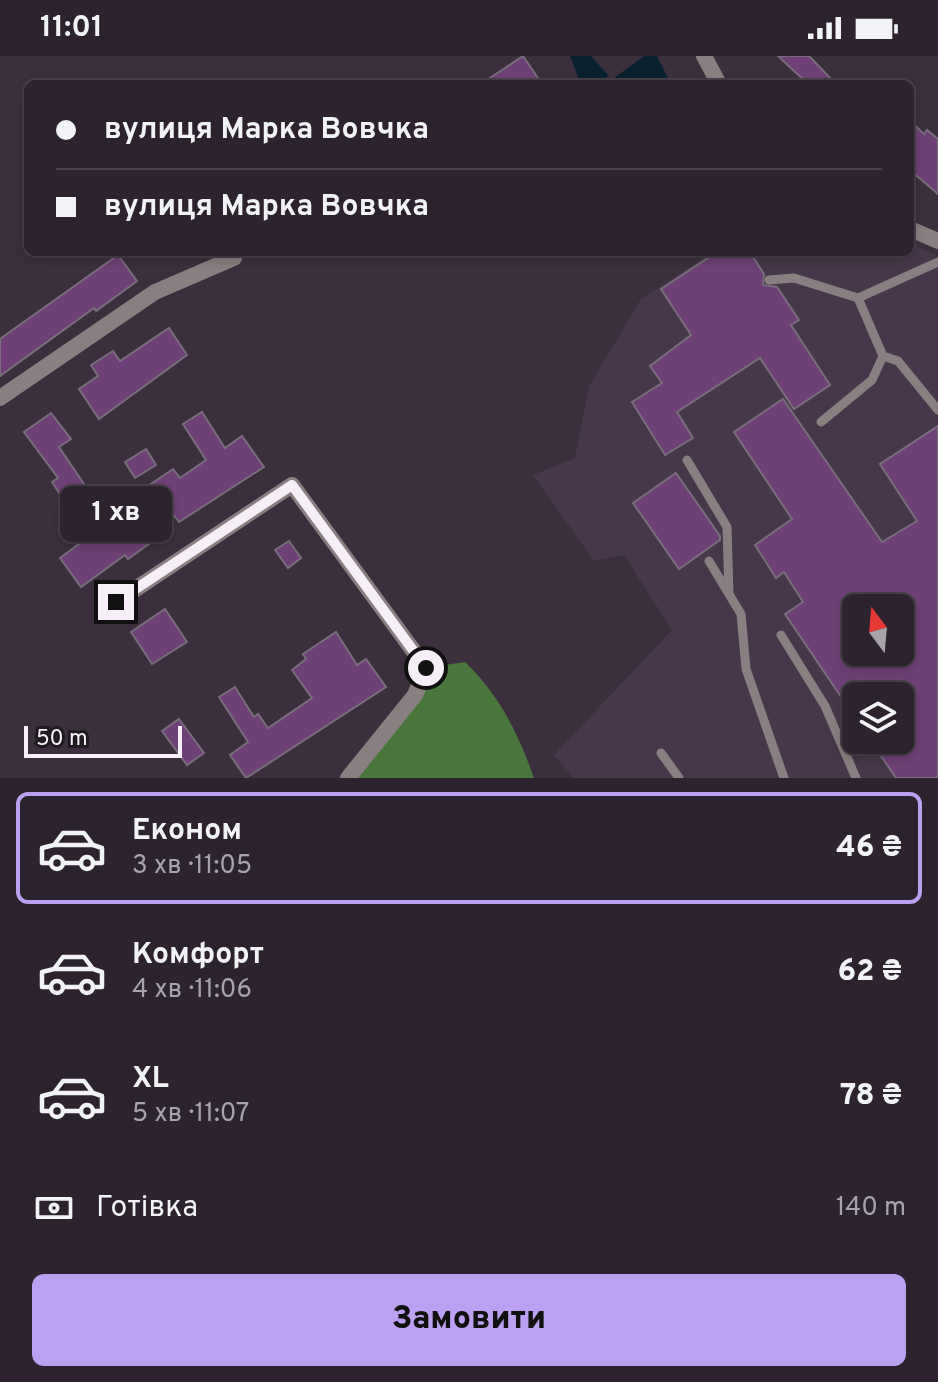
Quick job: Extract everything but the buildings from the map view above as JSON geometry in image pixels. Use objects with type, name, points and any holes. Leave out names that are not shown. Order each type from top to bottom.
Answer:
[{"type":"street","points":[[704,56],[717,80]]},
{"type":"street","points":[[914,231],[938,241]]},
{"type":"street","points":[[0,398],[155,292],[234,258]]},
{"type":"street","points":[[116,602],[292,485],[426,668],[415,695],[348,778]]},
{"type":"lane","points":[[769,280],[794,278],[858,298],[938,262]]},
{"type":"lane","points":[[821,422],[872,380],[883,356],[858,298]]},
{"type":"lane","points":[[883,356],[898,361],[938,410]]},
{"type":"lane","points":[[687,460],[727,527],[729,594]]},
{"type":"lane","points":[[709,561],[741,614],[746,669],[784,778]]},
{"type":"lane","points":[[781,635],[825,706],[856,778]]},
{"type":"lane","points":[[661,753],[679,778]]},
{"type":"shaded area","points":[[914,245],[938,256],[938,778],[574,778],[554,755],[672,630],[624,555],[594,561],[533,475],[575,458],[589,386],[641,299],[706,256],[914,256]]},
{"type":"green space","points":[[465,662],[507,716],[534,778],[352,778],[445,665]]},
{"type":"water","points":[[570,56],[591,56],[609,76],[602,80],[579,80]]},
{"type":"water","points":[[644,56],[657,56],[669,80],[611,80]]},
{"type":"route","points":[[116,602],[292,485],[426,668]]}]
